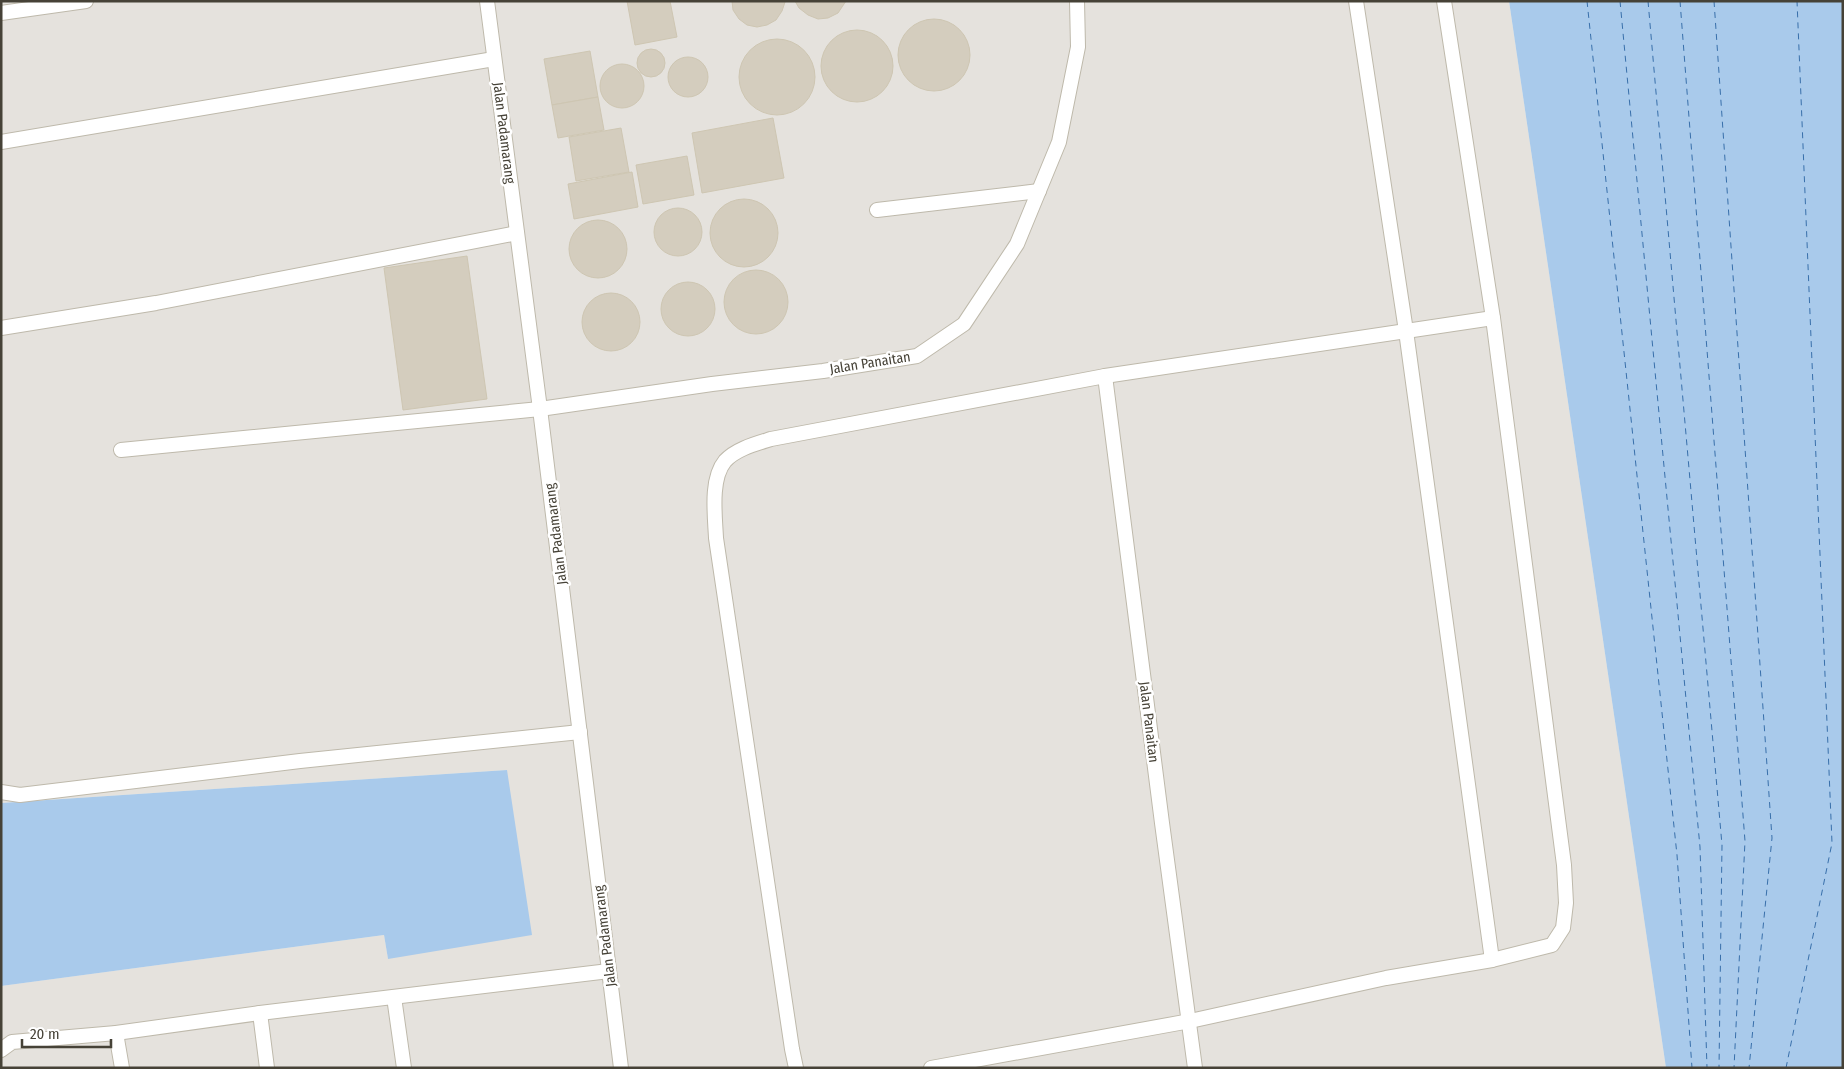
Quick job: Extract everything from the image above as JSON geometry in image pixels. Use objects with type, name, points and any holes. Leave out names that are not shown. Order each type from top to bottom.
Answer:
[{"type":"lane","points":[[1,13],[86,1]]},
{"type":"lane","name":"Jalan Padamarang","points":[[487,1],[540,409],[621,1068]]},
{"type":"lane","name":"Jalan Panaitan","points":[[121,450],[540,409],[712,384],[823,371],[916,356],[964,324],[1017,244],[1059,142],[1078,47],[1076,1]]},
{"type":"lane","points":[[1356,1],[1406,331],[1492,960]]},
{"type":"lane","points":[[931,1068],[1190,1021],[1386,978],[1492,960],[1552,945],[1563,928],[1566,903],[1564,865],[1493,318],[1444,1]]},
{"type":"lane","points":[[1,142],[494,59]]},
{"type":"lane","points":[[877,210],[1039,191]]},
{"type":"lane","points":[[1,328],[156,303],[517,233]]},
{"type":"lane","points":[[796,1068],[716,538],[716,482],[725,462],[745,448],[770,439],[1105,376],[1493,318]]},
{"type":"lane","name":"Jalan Panaitan","points":[[1105,376],[1195,1068]]},
{"type":"lane","points":[[1,792],[20,795],[300,761],[580,732]]},
{"type":"lane","points":[[1,1050],[12,1042],[116,1033],[260,1013],[609,972]]},
{"type":"lane","points":[[394,997],[404,1068]]},
{"type":"lane","points":[[260,1013],[267,1068]]},
{"type":"lane","points":[[116,1033],[122,1068]]},
{"type":"shaded area","points":[[1,1],[1509,1],[1666,1068],[1,1068],[1,986],[384,935],[388,959],[507,770],[1,803]]},
{"type":"water","points":[[1509,1],[1843,1],[1843,1068],[1666,1068]]},
{"type":"water","points":[[507,770],[532,935],[388,959],[384,935],[1,986],[1,803]]},
{"type":"building","points":[[627,1],[670,1],[677,37],[635,45]]},
{"type":"building","points":[[732,1],[785,2],[776,20],[767,25],[757,27],[747,25],[739,19],[733,10]]},
{"type":"building","points":[[795,1],[846,1],[838,13],[828,18],[818,19],[808,15],[799,8]]},
{"type":"building","points":[[941,19],[960,29],[968,41],[970,55],[968,69],[960,81],[948,89],[927,91],[908,81],[900,69],[898,48],[908,29],[920,21]]},
{"type":"building","points":[[857,30],[877,36],[887,46],[893,66],[887,86],[877,96],[857,102],[837,96],[827,86],[821,66],[827,46],[837,36]]},
{"type":"building","points":[[777,39],[792,42],[804,50],[812,62],[815,77],[812,92],[804,104],[792,112],[777,115],[762,112],[750,104],[742,92],[739,77],[742,62],[750,50],[762,42]]},
{"type":"building","points":[[651,49],[661,53],[665,63],[661,73],[651,77],[641,73],[637,63],[641,53]]},
{"type":"building","points":[[590,51],[598,97],[552,105],[544,59]]},
{"type":"building","points":[[692,57],[699,60],[705,66],[708,77],[707,85],[699,94],[692,97],[684,97],[677,94],[669,85],[668,73],[671,66],[680,58]]},
{"type":"building","points":[[618,64],[626,64],[638,70],[644,86],[638,102],[626,108],[618,108],[606,102],[600,90],[600,82],[606,70]]},
{"type":"building","points":[[598,97],[604,130],[558,138],[552,105]]},
{"type":"building","points":[[773,118],[784,178],[702,193],[692,133]]},
{"type":"building","points":[[621,128],[629,172],[576,181],[569,137]]},
{"type":"building","points":[[687,156],[694,195],[643,204],[636,165]]},
{"type":"building","points":[[632,172],[638,207],[574,219],[568,184]]},
{"type":"building","points":[[744,199],[757,202],[768,209],[775,220],[778,233],[775,246],[768,257],[757,264],[744,267],[731,264],[720,257],[713,246],[710,233],[713,220],[720,209],[731,202]]},
{"type":"building","points":[[673,208],[683,208],[695,215],[702,227],[702,237],[695,249],[683,256],[673,256],[665,252],[658,245],[654,237],[654,227],[658,219],[665,212]]},
{"type":"building","points":[[598,220],[614,225],[622,233],[627,249],[622,265],[614,273],[598,278],[582,273],[574,265],[569,249],[574,233],[582,225]]},
{"type":"building","points":[[467,256],[487,399],[403,410],[384,268]]},
{"type":"building","points":[[750,270],[762,270],[779,279],[786,290],[788,302],[786,314],[779,325],[762,334],[750,334],[738,329],[729,320],[724,308],[724,296],[729,284],[738,275]]},
{"type":"building","points":[[688,282],[698,284],[707,290],[713,299],[715,309],[713,319],[707,328],[698,334],[688,336],[678,334],[669,328],[663,319],[661,309],[663,299],[669,290],[678,284]]},
{"type":"building","points":[[605,293],[617,293],[632,301],[640,316],[640,328],[632,343],[617,351],[605,351],[590,343],[582,328],[582,316],[590,301]]},
{"type":"ferry route","points":[[1587,1],[1677,855],[1692,1068]]},
{"type":"ferry route","points":[[1620,1],[1700,847],[1707,1068]]},
{"type":"ferry route","points":[[1648,1],[1722,845],[1719,1068]]},
{"type":"ferry route","points":[[1680,1],[1745,841],[1734,1068]]},
{"type":"ferry route","points":[[1714,1],[1772,838],[1749,1068]]},
{"type":"ferry route","points":[[1786,1068],[1832,843],[1797,1]]}]
